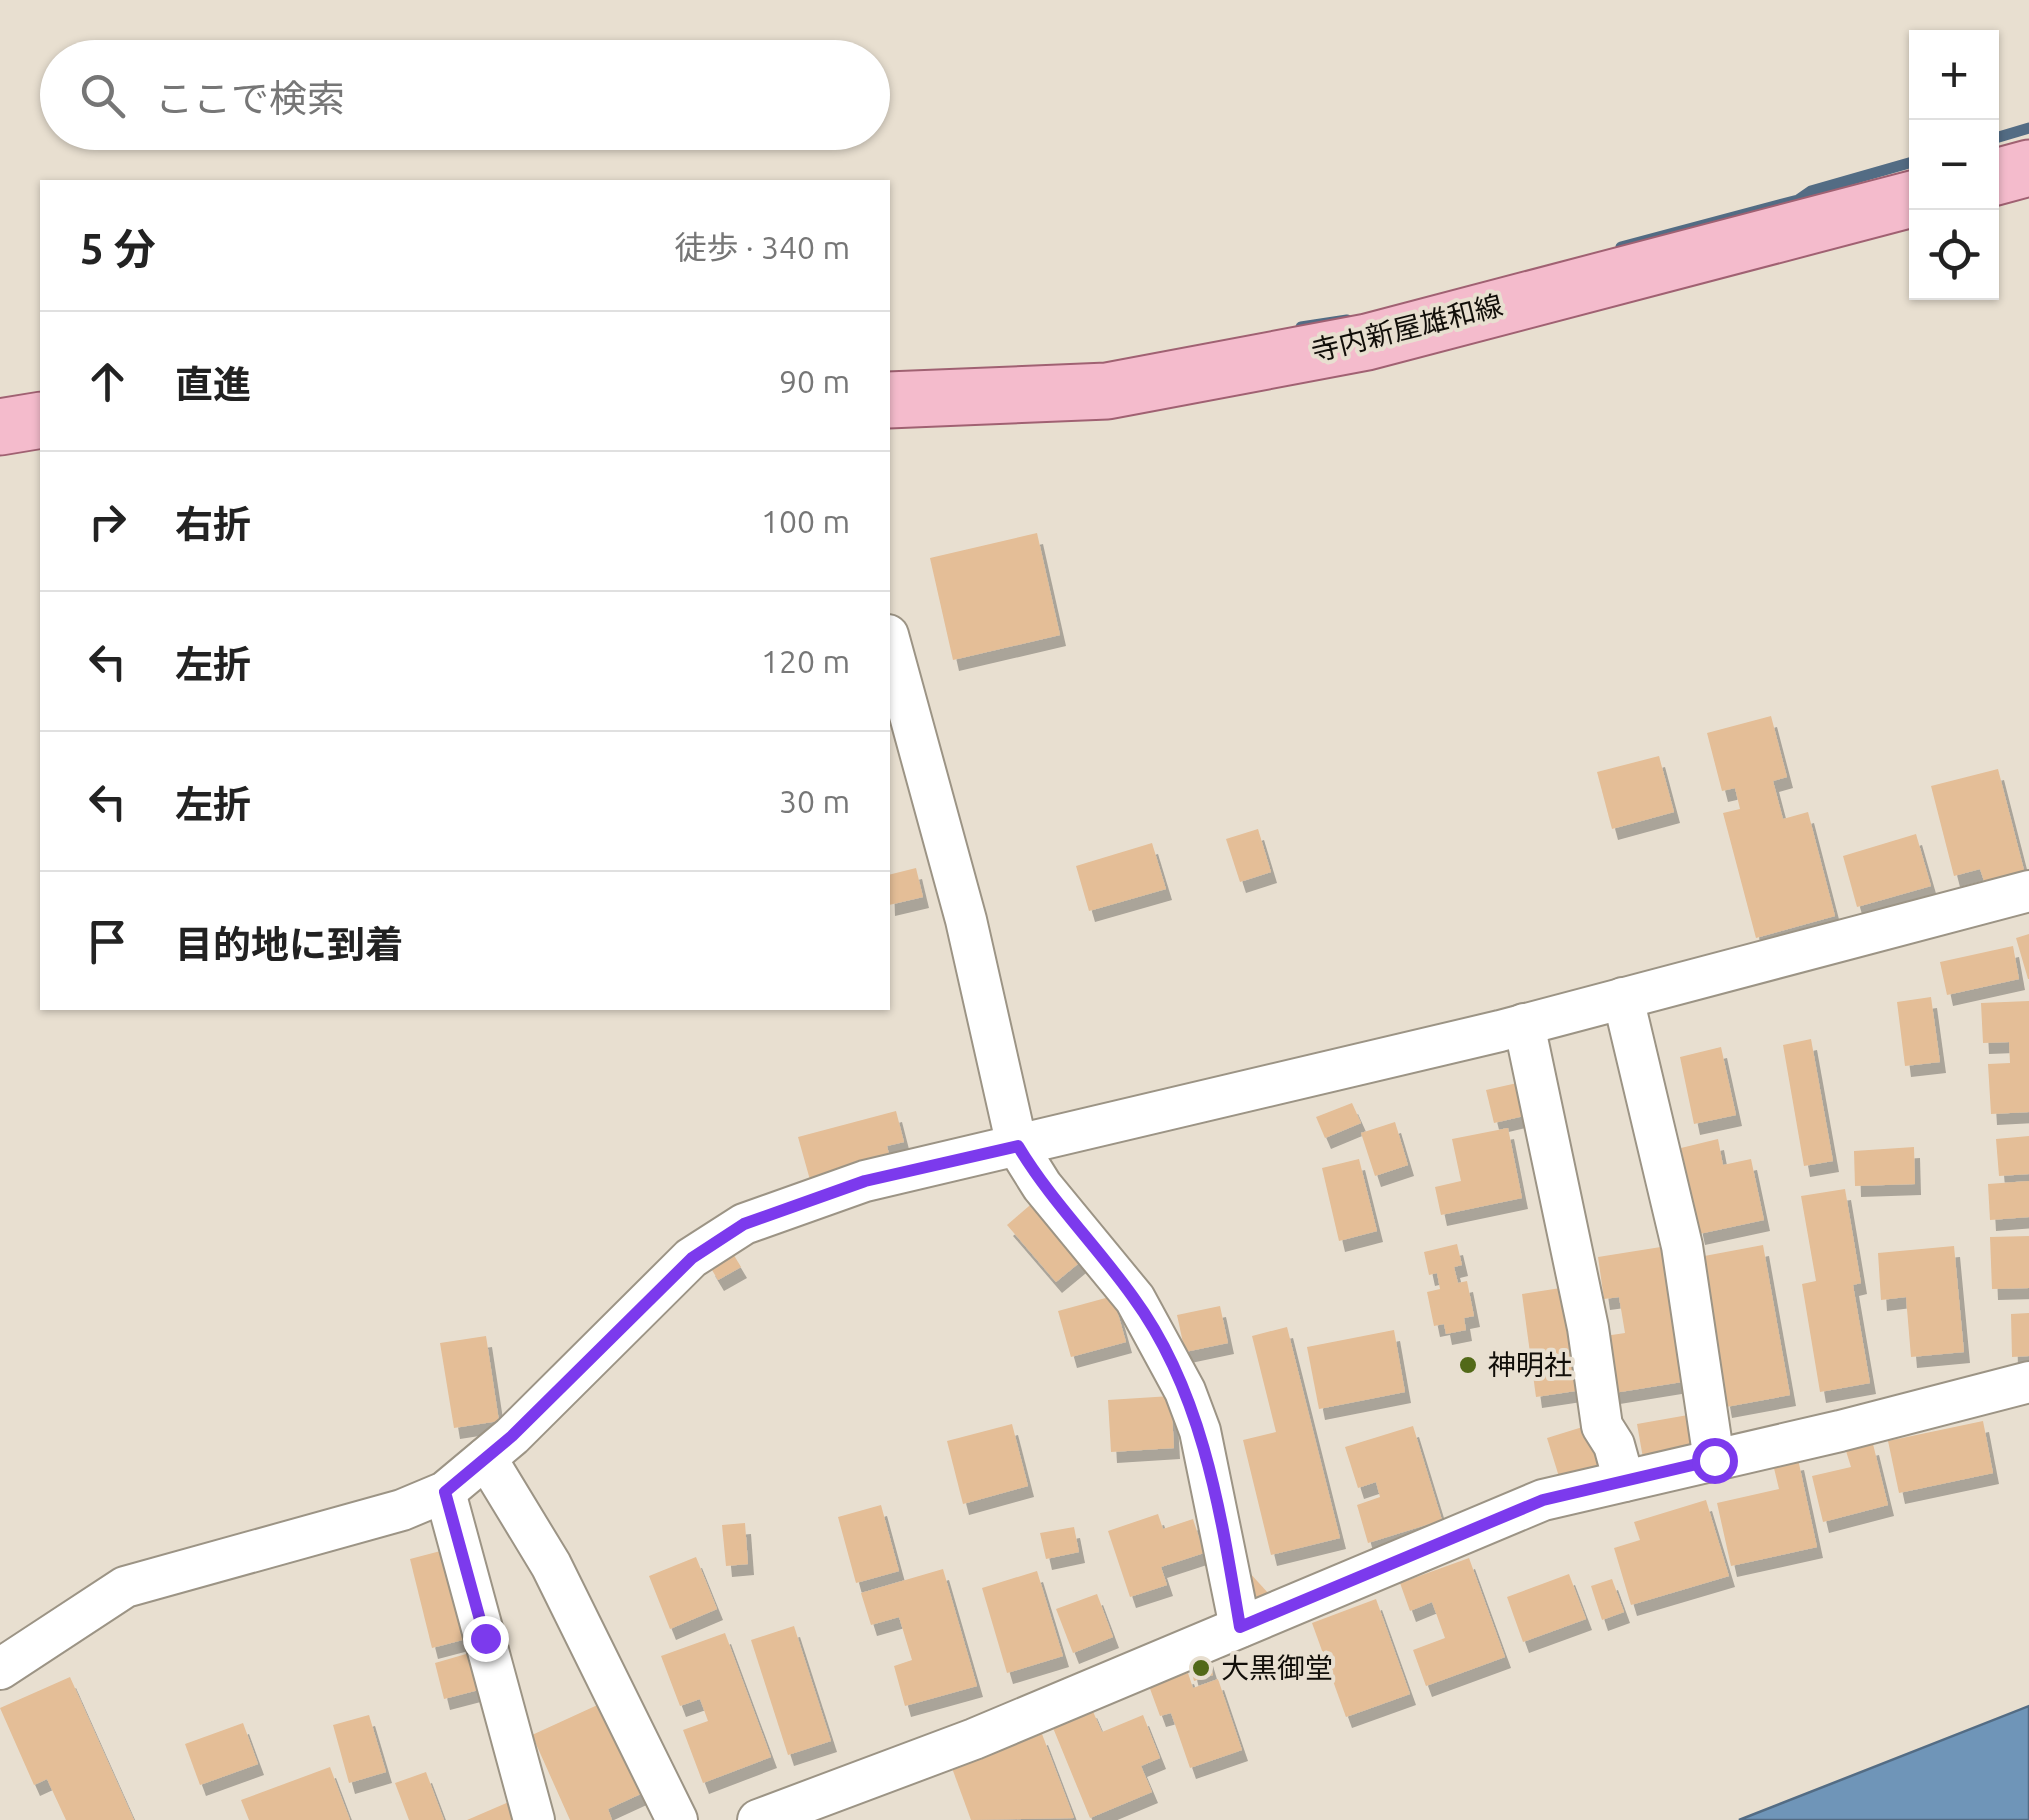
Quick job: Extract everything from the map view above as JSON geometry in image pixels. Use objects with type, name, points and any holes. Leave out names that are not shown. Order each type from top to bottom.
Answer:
[{"type":"main road","points":[[1999,176],[2029,168]]},
{"type":"main road","name":"寺内新屋雄和線","points":[[890,400],[1108,391],[1368,342],[1909,200]]},
{"type":"main road","points":[[0,426],[40,420]]},
{"type":"street","points":[[890,642],[966,920],[1018,1146],[1042,1186],[1135,1299],[1185,1391],[1200,1431],[1240,1627]]},
{"type":"street","points":[[0,1669],[125,1587],[402,1510],[445,1492],[486,1458],[692,1258],[744,1224],[865,1181],[1524,1024],[2029,890]]},
{"type":"street","points":[[1623,998],[1682,1246],[1714,1460]]},
{"type":"street","points":[[1524,1024],[1588,1328],[1602,1426],[1614,1445],[1624,1481]]},
{"type":"street","points":[[758,1820],[974,1739],[1543,1500],[2029,1382]]},
{"type":"street","points":[[486,1458],[551,1565],[677,1820]]},
{"type":"street","points":[[445,1492],[534,1820]]},
{"type":"water","points":[[2029,1706],[2029,1820],[1739,1820]]},
{"type":"building","points":[[1037,533],[1060,635],[953,660],[930,558]]},
{"type":"building","points":[[1771,716],[1787,777],[1773,781],[1783,819],[1808,812],[1835,916],[1756,938],[1723,813],[1740,809],[1735,788],[1722,791],[1707,733]]},
{"type":"building","points":[[1659,756],[1674,812],[1612,829],[1597,772]]},
{"type":"building","points":[[1998,769],[2024,870],[1984,881],[1980,869],[1954,876],[1931,786]]},
{"type":"building","points":[[1258,829],[1271,872],[1240,882],[1226,839]]},
{"type":"building","points":[[1916,834],[1931,886],[1857,907],[1843,856]]},
{"type":"building","points":[[1152,843],[1166,889],[1089,911],[1076,866]]},
{"type":"building","points":[[916,868],[923,897],[890,905],[890,874]]},
{"type":"building","points":[[2029,934],[2029,979],[2028,979],[2016,938]]},
{"type":"building","points":[[2013,946],[2019,979],[1947,995],[1940,962]]},
{"type":"building","points":[[1931,997],[1940,1062],[1905,1066],[1897,1002]]},
{"type":"building","points":[[2029,1001],[2029,1112],[1991,1114],[1988,1064],[2010,1063],[2009,1042],[1983,1043],[1981,1003]]},
{"type":"building","points":[[1811,1039],[1833,1161],[1804,1166],[1783,1045]]},
{"type":"building","points":[[1721,1047],[1736,1115],[1694,1124],[1680,1057]]},
{"type":"building","points":[[1526,1081],[1533,1114],[1494,1123],[1486,1090]]},
{"type":"building","points":[[1352,1103],[1361,1123],[1325,1138],[1316,1117]]},
{"type":"building","points":[[896,1111],[904,1142],[887,1146],[889,1154],[859,1162],[812,1187],[798,1137]]},
{"type":"building","points":[[1395,1122],[1408,1165],[1375,1176],[1361,1133]]},
{"type":"building","points":[[1508,1128],[1522,1198],[1441,1215],[1435,1187],[1461,1181],[1452,1139]]},
{"type":"building","points":[[2029,1136],[2029,1174],[1999,1176],[1996,1139]]},
{"type":"building","points":[[1718,1139],[1723,1165],[1751,1159],[1764,1220],[1699,1234],[1681,1148]]},
{"type":"building","points":[[1914,1147],[1915,1184],[1855,1186],[1854,1151]]},
{"type":"building","points":[[1359,1159],[1377,1231],[1339,1241],[1322,1168]]},
{"type":"building","points":[[2029,1181],[2029,1217],[1990,1220],[1988,1184]]},
{"type":"building","points":[[1845,1189],[1861,1283],[1853,1285],[1870,1383],[1820,1392],[1802,1284],[1816,1281],[1801,1196]]},
{"type":"building","points":[[1036,1200],[1085,1258],[1056,1282],[1007,1225]]},
{"type":"building","points":[[2029,1236],[2029,1288],[1992,1289],[1990,1237]]},
{"type":"building","points":[[1457,1244],[1462,1265],[1454,1267],[1458,1283],[1467,1281],[1474,1316],[1464,1318],[1466,1330],[1446,1334],[1444,1324],[1434,1326],[1427,1292],[1440,1289],[1437,1273],[1429,1275],[1424,1252]]},
{"type":"building","points":[[1763,1245],[1790,1395],[1726,1407],[1699,1257]]},
{"type":"building","points":[[1667,1246],[1688,1381],[1614,1393],[1605,1336],[1625,1333],[1619,1297],[1604,1299],[1598,1257]]},
{"type":"building","points":[[1954,1246],[1964,1352],[1911,1357],[1906,1297],[1881,1300],[1878,1253]]},
{"type":"building","points":[[732,1252],[741,1267],[718,1280],[709,1265]]},
{"type":"building","points":[[1567,1287],[1582,1390],[1536,1397],[1522,1294]]},
{"type":"building","points":[[1113,1296],[1126,1342],[1071,1357],[1058,1311]]},
{"type":"building","points":[[1220,1306],[1228,1343],[1185,1352],[1177,1315]]},
{"type":"building","points":[[2029,1313],[2029,1356],[2012,1357],[2011,1314]]},
{"type":"building","points":[[1287,1327],[1340,1538],[1271,1555],[1243,1440],[1276,1432],[1252,1336]]},
{"type":"building","points":[[1394,1330],[1405,1392],[1319,1409],[1307,1347]]},
{"type":"building","points":[[486,1336],[499,1421],[454,1428],[440,1343]]},
{"type":"building","points":[[1171,1396],[1174,1448],[1111,1452],[1108,1400]]},
{"type":"building","points":[[1688,1415],[1694,1448],[1643,1458],[1637,1424]]},
{"type":"building","points":[[1983,1421],[1993,1473],[1899,1493],[1888,1441]]},
{"type":"building","points":[[1012,1424],[1028,1486],[963,1504],[947,1441]]},
{"type":"building","points":[[1589,1425],[1601,1467],[1560,1480],[1547,1438]]},
{"type":"building","points":[[1413,1426],[1442,1520],[1368,1543],[1357,1505],[1380,1497],[1376,1482],[1358,1488],[1345,1447]]},
{"type":"building","points":[[1873,1444],[1888,1505],[1823,1522],[1812,1476],[1851,1467],[1846,1451]]},
{"type":"building","points":[[1798,1459],[1817,1547],[1731,1566],[1717,1503],[1779,1489],[1773,1464]]},
{"type":"building","points":[[1706,1500],[1729,1576],[1631,1605],[1614,1548],[1640,1540],[1634,1522]]},
{"type":"building","points":[[881,1505],[899,1571],[856,1583],[838,1517]]},
{"type":"building","points":[[1158,1514],[1163,1529],[1193,1519],[1204,1553],[1161,1567],[1167,1585],[1130,1597],[1108,1531]]},
{"type":"building","points":[[745,1523],[748,1564],[726,1566],[722,1525]]},
{"type":"building","points":[[1074,1527],[1079,1552],[1046,1559],[1040,1533]]},
{"type":"building","points":[[452,1548],[474,1637],[432,1648],[410,1559]]},
{"type":"building","points":[[696,1557],[717,1609],[670,1629],[649,1576]]},
{"type":"building","points":[[1469,1558],[1505,1657],[1426,1686],[1413,1650],[1445,1638],[1432,1602],[1410,1611],[1400,1583]]},
{"type":"building","points":[[943,1569],[977,1686],[905,1706],[894,1666],[912,1660],[899,1617],[871,1625],[861,1593]]},
{"type":"building","points":[[1037,1571],[1063,1656],[1007,1673],[982,1588]]},
{"type":"building","points":[[1248,1571],[1269,1594],[1245,1605]]},
{"type":"building","points":[[1569,1574],[1586,1619],[1523,1642],[1507,1597]]},
{"type":"building","points":[[1612,1579],[1624,1612],[1602,1620],[1591,1586]]},
{"type":"building","points":[[1097,1594],[1113,1637],[1073,1653],[1056,1609]]},
{"type":"building","points":[[1376,1599],[1410,1694],[1346,1717],[1312,1623]]},
{"type":"building","points":[[794,1626],[831,1741],[788,1755],[751,1640]]},
{"type":"building","points":[[725,1633],[771,1757],[703,1783],[683,1730],[708,1721],[700,1699],[680,1706],[661,1656]]},
{"type":"building","points":[[480,1650],[490,1687],[444,1699],[435,1663]]},
{"type":"building","name":"大黒御堂","points":[[1207,1655],[1213,1675],[1194,1681],[1189,1661]]},
{"type":"building","points":[[1188,1673],[1193,1688],[1218,1679],[1242,1750],[1190,1768],[1171,1713],[1160,1716],[1149,1686]]},
{"type":"building","points":[[70,1677],[134,1820],[66,1820],[47,1779],[34,1785],[0,1708]]},
{"type":"building","points":[[604,1702],[645,1792],[608,1809],[612,1820],[570,1820],[532,1735]]},
{"type":"building","points":[[1091,1707],[1102,1732],[1143,1715],[1160,1758],[1141,1766],[1152,1792],[1090,1818],[1051,1723]]},
{"type":"building","points":[[369,1715],[386,1772],[349,1783],[333,1725]]},
{"type":"building","points":[[243,1723],[258,1764],[200,1785],[185,1744]]},
{"type":"building","points":[[1042,1734],[1074,1818],[971,1820],[952,1768]]},
{"type":"building","points":[[330,1767],[350,1820],[249,1820],[241,1800]]},
{"type":"building","points":[[426,1772],[444,1820],[409,1820],[395,1783]]},
{"type":"building","points":[[511,1801],[519,1820],[467,1820]]},
{"type":"waterway","points":[[1999,137],[2029,128]]},
{"type":"waterway","points":[[1621,247],[1798,200],[1811,191],[1909,163]]},
{"type":"waterway","points":[[1301,327],[1347,320]]},
{"type":"place","name":"神明社","points":[[1468,1365]]},
{"type":"place","name":"大黒御堂","points":[[1201,1668]]},
{"type":"route","points":[[485,1638],[445,1492],[512,1436],[692,1258],[744,1224],[865,1181],[1018,1146],[1042,1186],[1135,1299],[1185,1391],[1200,1431],[1240,1627],[1543,1500],[1714,1460]]}]
